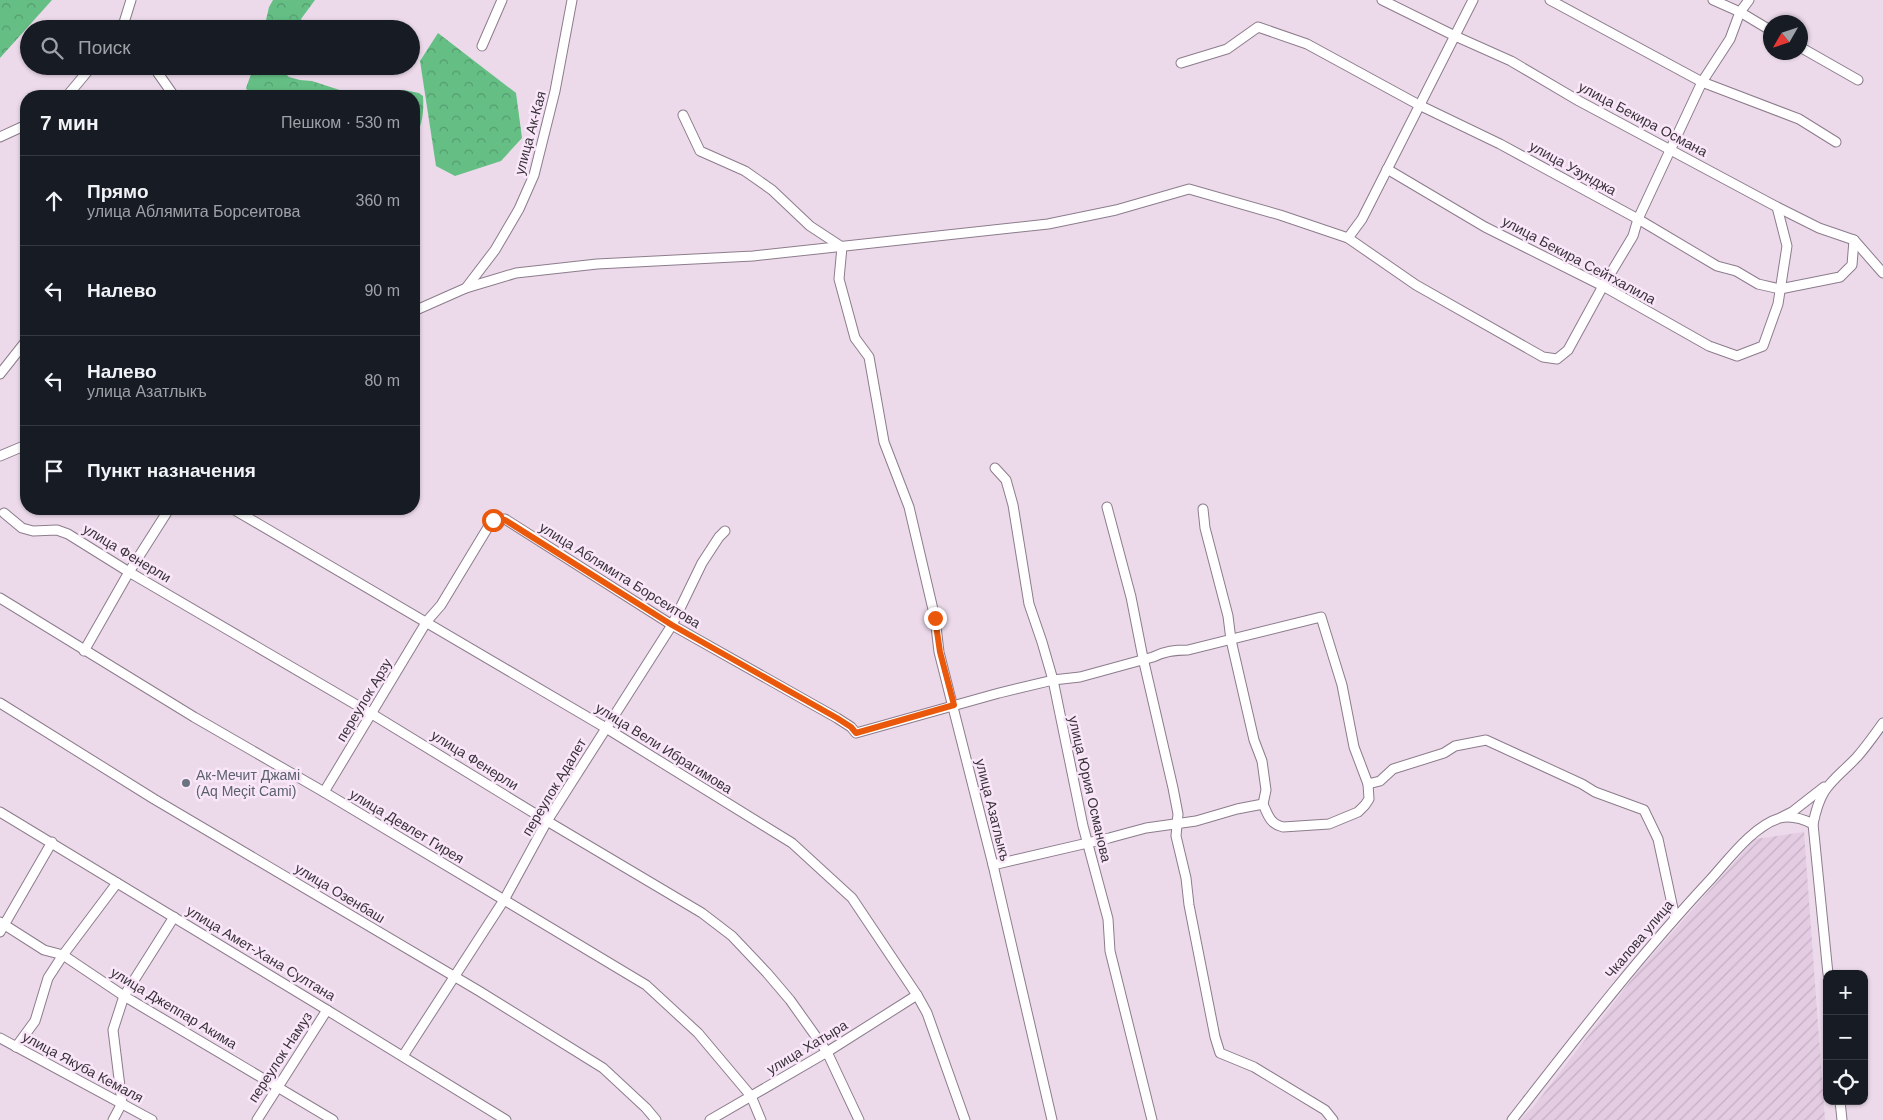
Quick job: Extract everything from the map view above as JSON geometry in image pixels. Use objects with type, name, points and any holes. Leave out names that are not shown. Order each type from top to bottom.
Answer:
[{"type":"street","points":[[125,20],[131,0]]},
{"type":"street","points":[[482,46],[502,0]]},
{"type":"street","name":"улица Ак-Кая","points":[[420,308],[466,288],[495,250],[519,209],[534,175],[555,91],[572,0]]},
{"type":"street","name":"улица Бекира Османа","points":[[1382,0],[1511,61],[1579,101],[1777,207],[1819,228],[1854,240],[1883,273]]},
{"type":"street","points":[[1348,238],[1362,219],[1473,0]]},
{"type":"street","points":[[1550,0],[1702,82],[1799,119],[1836,142]]},
{"type":"street","points":[[1713,0],[1740,12],[1763,26]]},
{"type":"street","points":[[466,288],[516,273],[597,264],[753,256],[1048,224],[1116,210],[1189,189],[1280,215],[1348,238],[1416,285],[1543,357],[1557,359],[1568,350],[1633,236],[1638,219],[1672,150],[1702,82],[1730,39],[1740,12],[1749,0]]},
{"type":"street","name":"улица Узунджа","points":[[1181,63],[1227,49],[1258,27],[1308,44],[1419,105],[1500,144],[1638,219],[1717,266],[1736,271],[1758,284],[1780,289],[1840,277],[1852,266],[1854,240]]},
{"type":"street","points":[[1808,52],[1858,80]]},
{"type":"street","points":[[72,90],[84,75]]},
{"type":"street","points":[[159,75],[170,90]]},
{"type":"street","points":[[683,115],[700,151],[745,171],[772,190],[810,226],[842,247]]},
{"type":"street","points":[[0,138],[20,128]]},
{"type":"street","name":"улица Бекира Сейтхалила","points":[[1387,169],[1485,227],[1603,286],[1710,346],[1737,356],[1763,346],[1778,304],[1780,289]]},
{"type":"street","points":[[1777,207],[1787,246],[1780,289]]},
{"type":"street","name":"улица Азатлыкъ","points":[[842,247],[839,279],[855,338],[869,357],[884,442],[910,507],[935,618],[940,652],[1052,1120]]},
{"type":"street","points":[[0,374],[20,349]]},
{"type":"street","points":[[0,456],[20,448]]},
{"type":"street","name":"улица Юрия Османова","points":[[996,468],[1006,480],[1013,505],[1029,604],[1053,680],[1082,826],[1108,919],[1110,951],[1152,1120]]},
{"type":"street","points":[[1107,507],[1130,597],[1173,788],[1178,814],[1176,836],[1186,878],[1190,914],[1214,1037],[1220,1053],[1262,1072],[1325,1110],[1333,1120]]},
{"type":"street","points":[[954,705],[1053,680],[1080,677],[1174,650],[1188,650],[1231,640],[1321,617],[1342,686],[1354,747],[1368,784],[1369,799],[1358,812],[1329,824],[1283,827],[1276,826],[1270,820],[1262,804],[1266,790],[1262,760],[1254,740],[1231,640],[1228,616],[1205,528],[1204,509]]},
{"type":"street","name":"улица Фенерли","points":[[4,513],[22,528],[33,531],[57,530],[68,534],[702,913],[732,936],[768,972],[790,1000],[827,1052],[859,1120]]},
{"type":"street","points":[[84,651],[129,572],[165,515]]},
{"type":"street","name":"улица Вели Ибрагимова","points":[[243,515],[427,621],[606,728],[792,843],[852,898],[917,995],[927,1013],[965,1120]]},
{"type":"street","name":"улица Аблямита Борсеитова","points":[[427,621],[441,605],[493,520],[505,520],[672,625],[837,718],[851,727],[856,733],[954,705]]},
{"type":"street","name":"переулок Адалет","points":[[403,1056],[504,900],[547,822],[672,625],[702,563],[725,531]]},
{"type":"street","name":"улица Девлет Гирея","points":[[0,598],[84,651],[646,985],[698,1033],[751,1096],[761,1120]]},
{"type":"street","name":"переулок Арзу","points":[[324,792],[427,621]]},
{"type":"street","name":"улица Озенбаш","points":[[0,703],[154,799],[455,977],[603,1068],[646,1108],[656,1120]]},
{"type":"street","points":[[1828,970],[1813,824],[1820,799],[1829,783],[1857,756],[1883,723]]},
{"type":"street","points":[[1368,784],[1380,782],[1393,769],[1444,753],[1454,746],[1486,740],[1582,784],[1595,792],[1644,810],[1658,839],[1675,918]]},
{"type":"street","name":"Чкалова улица","points":[[1512,1120],[1619,985],[1675,918],[1752,834],[1792,812],[1829,783]]},
{"type":"street","points":[[992,865],[1146,828],[1196,821],[1262,804]]},
{"type":"street","name":"улица Амет-Хана Султана","points":[[0,812],[506,1120]]},
{"type":"street","points":[[1780,818],[1802,819],[1813,824]]},
{"type":"street","points":[[1,926],[52,842]]},
{"type":"street","points":[[16,1047],[34,1021],[48,978],[117,883]]},
{"type":"street","points":[[113,1120],[122,1103],[113,1030],[124,996],[174,917]]},
{"type":"street","name":"улица Джеппар Акима","points":[[1,926],[44,950],[63,955],[124,996],[333,1120]]},
{"type":"street","name":"улица Хатыра","points":[[710,1120],[827,1052],[917,995]]},
{"type":"street","name":"переулок Намуз","points":[[257,1120],[328,1010]]},
{"type":"street","name":"улица Якуба Кемаля","points":[[0,1038],[152,1120]]},
{"type":"street","points":[[1840,1105],[1842,1120]]},
{"type":"shaded area","points":[[1804,832],[1825,1120],[1520,1120],[1534,1106],[1639,970],[1755,839]]},
{"type":"green space","points":[[0,0],[52,0],[34,20],[20,20],[20,36],[0,58]]},
{"type":"green space","points":[[273,0],[315,0],[302,20],[266,20]]},
{"type":"green space","points":[[438,33],[516,93],[522,138],[501,161],[455,176],[436,166],[420,61]]},
{"type":"green space","points":[[251,75],[287,75],[340,90],[247,90]]},
{"type":"green space","points":[[420,94],[423,96],[420,125]]},
{"type":"place","name":"Ак-Мечит Джамі (Aq Meçit Cami)","points":[[186,783]]},
{"type":"route","points":[[493,520],[505,520],[672,625],[837,718],[851,727],[856,733],[954,705],[940,652],[935,618]]}]
